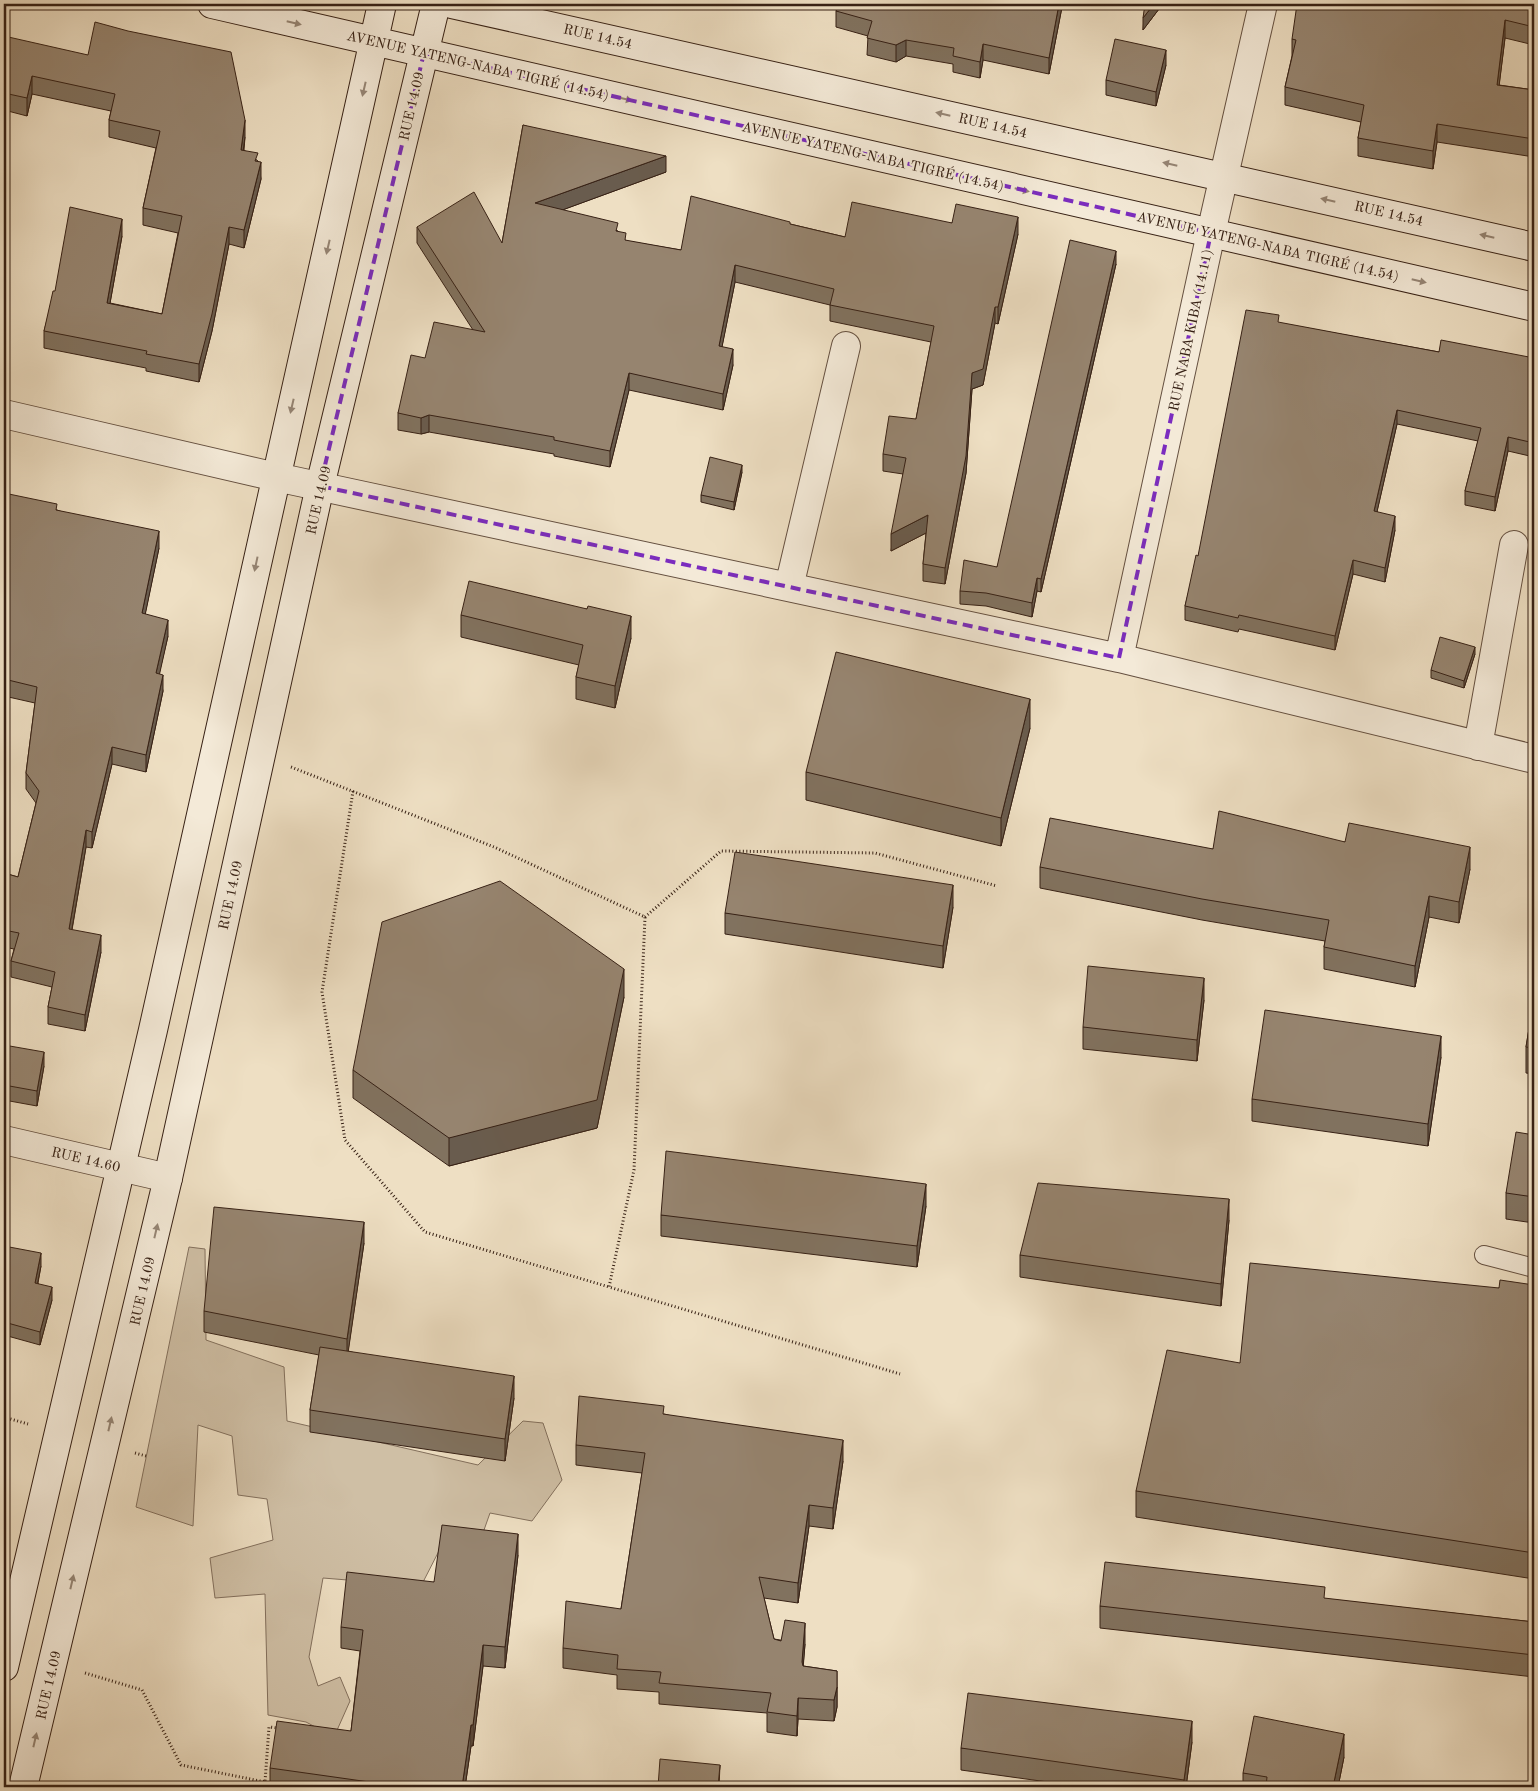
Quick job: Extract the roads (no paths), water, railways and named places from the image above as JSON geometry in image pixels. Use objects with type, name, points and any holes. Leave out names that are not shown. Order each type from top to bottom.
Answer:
[{"type":"street","name":"AVENUE YATENG-NABA TIGRÉ (14.54)","points":[[212,4],[1534,307]]},
{"type":"street","points":[[4,1666],[156,1020],[382,4]]},
{"type":"street","name":"RUE 14.09","points":[[24,1787],[168,1178],[320,486],[436,4]]},
{"type":"street","name":"RUE 14.54","points":[[452,4],[1534,247]]},
{"type":"street","name":"RUE NABA KIBA (14.11)","points":[[1119,658],[1211,233],[1263,4]]},
{"type":"street","points":[[789,587],[846,346]]},
{"type":"street","points":[[4,414],[276,477],[1119,658],[1534,759]]},
{"type":"street","points":[[1478,746],[1514,545]]},
{"type":"street","name":"RUE 14.60","points":[[4,1140],[168,1178]]},
{"type":"lane","points":[[1484,1255],[1534,1268]]}]
